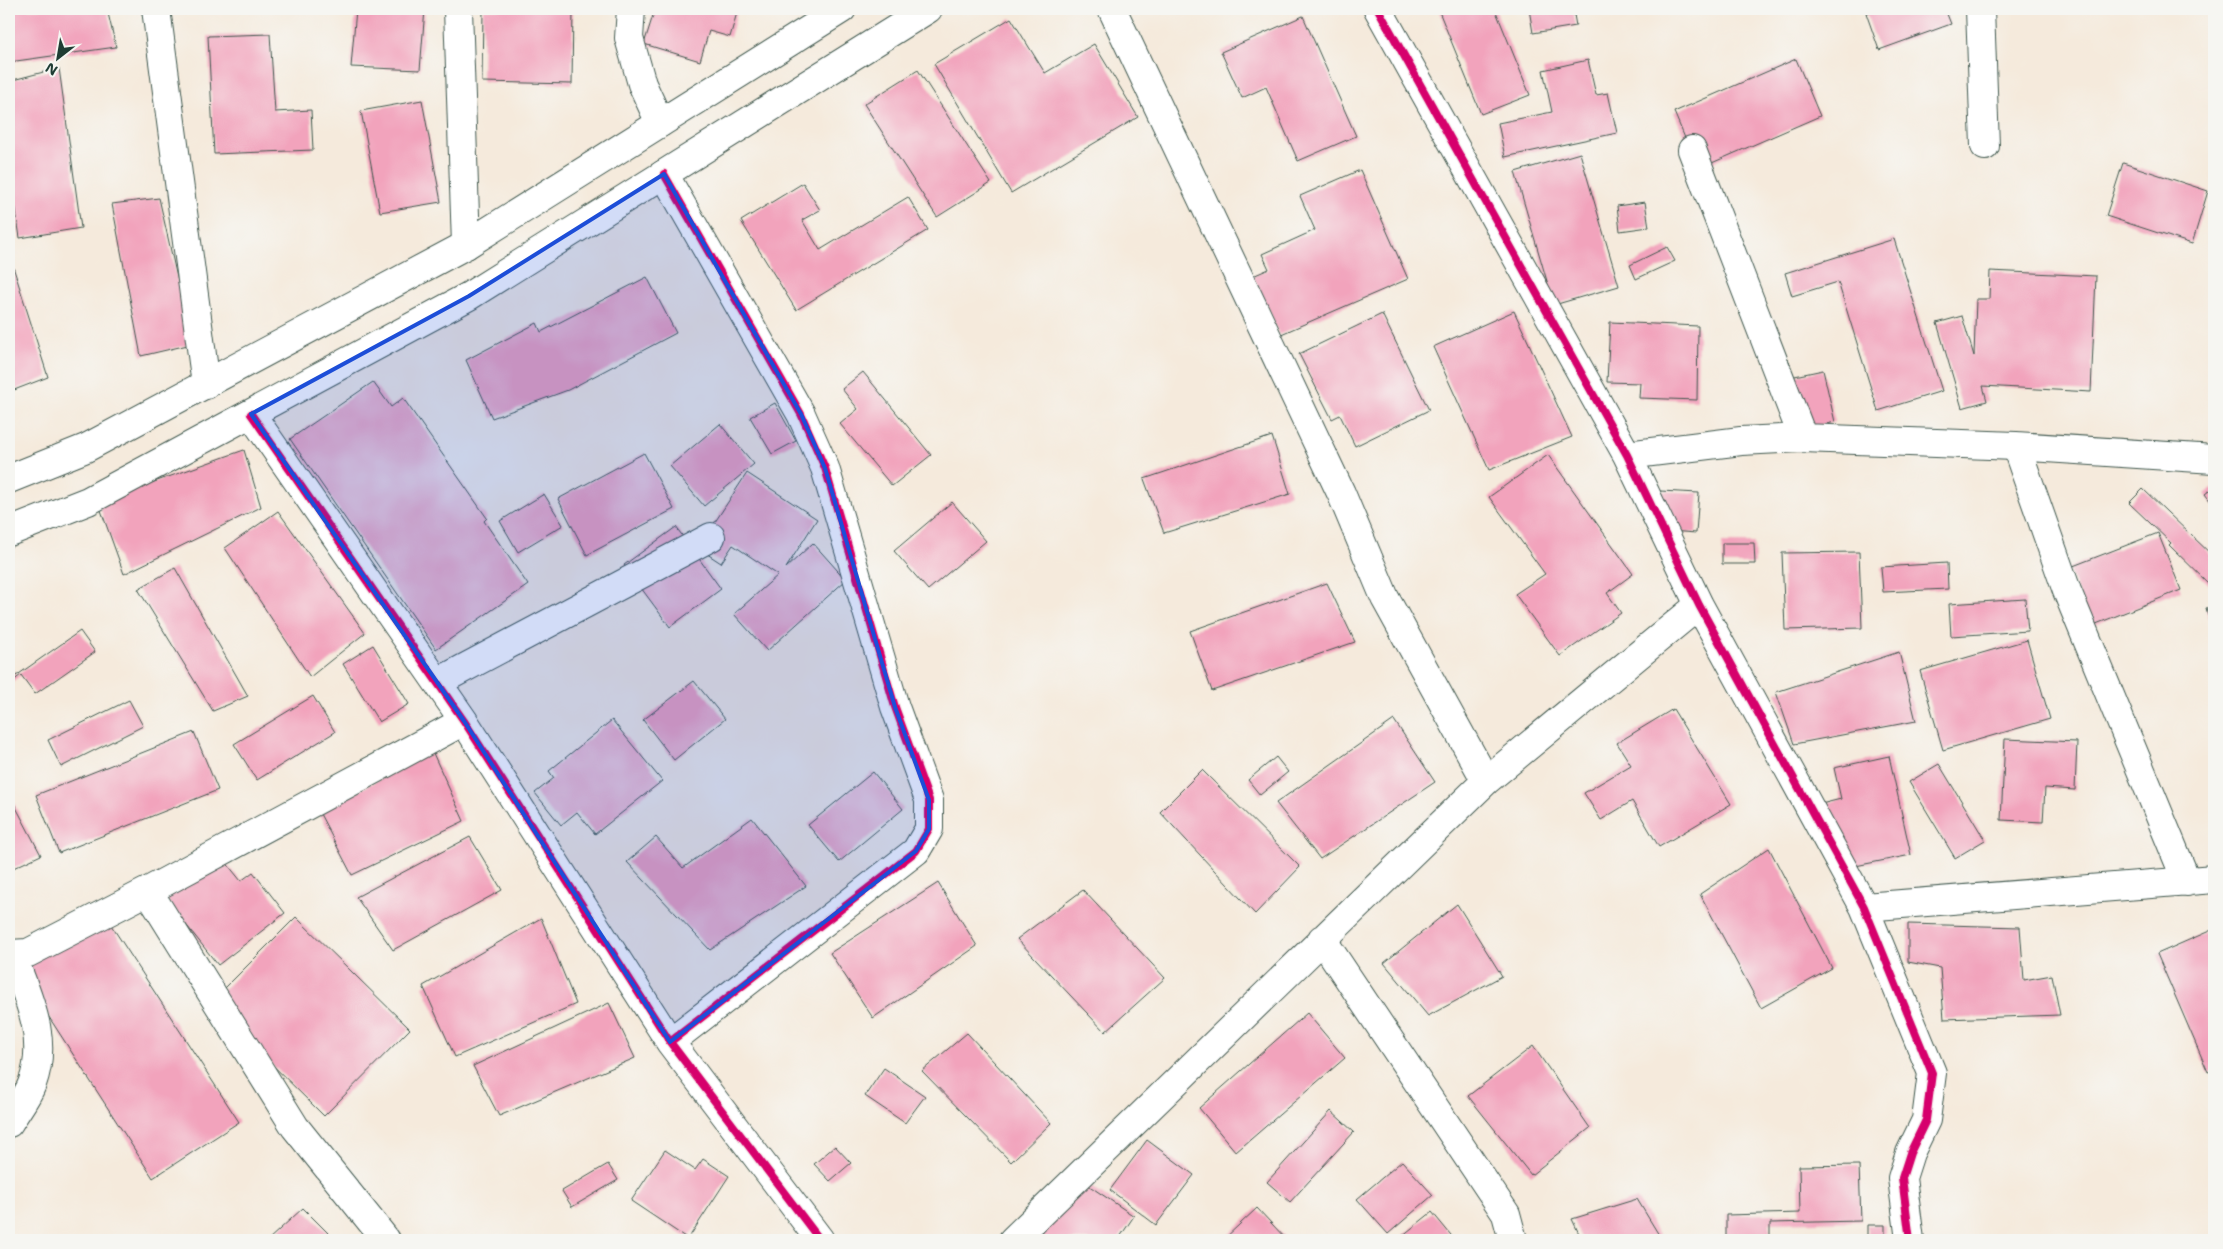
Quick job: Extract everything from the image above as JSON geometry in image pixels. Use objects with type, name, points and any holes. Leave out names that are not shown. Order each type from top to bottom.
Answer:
[{"type":"street","points":[[156,9],[206,385]]},
{"type":"street","points":[[458,9],[466,245]]},
{"type":"street","points":[[631,9],[629,38],[642,84],[660,123]]},
{"type":"street","points":[[9,479],[86,448],[466,245],[842,9]]},
{"type":"street","points":[[9,532],[88,501],[470,296],[928,9]]},
{"type":"street","points":[[1112,9],[1341,493],[1385,598],[1486,781]]},
{"type":"street","points":[[1378,9],[1627,455],[1699,605],[1864,907],[1932,1073],[1926,1120],[1910,1153],[1902,1178],[1910,1240]]},
{"type":"street","points":[[1980,9],[1985,146]]},
{"type":"street","points":[[1692,150],[1803,438]]},
{"type":"street","points":[[664,174],[801,414],[825,468],[895,707],[929,800],[929,830],[916,851],[670,1042]]},
{"type":"street","points":[[252,414],[464,721],[670,1042],[820,1240]]},
{"type":"street","points":[[1627,455],[1741,440],[1803,438],[2016,446],[2214,459]]},
{"type":"street","points":[[2016,446],[2066,591],[2187,882]]},
{"type":"street","points":[[438,682],[711,537]]},
{"type":"street","points":[[1012,1240],[1486,781],[1699,605]]},
{"type":"street","points":[[9,1123],[32,1085],[40,1054],[35,1018],[11,954],[28,953],[148,891],[464,721]]},
{"type":"street","points":[[1864,907],[2214,879]]},
{"type":"street","points":[[148,891],[296,1127],[386,1240]]},
{"type":"street","points":[[1322,939],[1506,1214],[1513,1240]]},
{"type":"highlighted area","points":[[664,174],[801,414],[825,468],[895,707],[929,800],[929,829],[916,851],[670,1042],[464,721],[251,414],[469,296]]},
{"type":"building","points":[[9,9],[107,9],[116,47],[9,62]]},
{"type":"building","points":[[356,9],[425,9],[420,70],[351,67]]},
{"type":"building","points":[[483,9],[573,9],[572,84],[482,82]]},
{"type":"building","points":[[655,9],[738,9],[730,37],[709,31],[700,61],[644,44]]},
{"type":"building","points":[[1438,9],[1495,9],[1530,95],[1481,114]]},
{"type":"building","points":[[1529,9],[1573,9],[1576,26],[1533,33]]},
{"type":"building","points":[[1878,9],[1945,9],[1951,24],[1879,50],[1866,13]]},
{"type":"building","points":[[1303,16],[1356,136],[1298,161],[1266,87],[1242,98],[1221,52]]},
{"type":"building","points":[[1011,18],[1045,73],[1094,44],[1138,117],[1011,193],[934,64]]},
{"type":"building","points":[[270,34],[275,112],[311,110],[313,150],[214,154],[208,36]]},
{"type":"building","points":[[1796,59],[1820,116],[1698,169],[1674,112]]},
{"type":"building","points":[[1588,60],[1596,95],[1608,93],[1617,133],[1505,157],[1498,123],[1552,112],[1543,70]]},
{"type":"building","points":[[59,68],[81,228],[20,238],[9,162],[9,81]]},
{"type":"building","points":[[918,70],[991,183],[937,217],[864,104]]},
{"type":"building","points":[[422,100],[441,202],[380,212],[361,111]]},
{"type":"building","points":[[1580,153],[1619,286],[1554,305],[1515,172]]},
{"type":"building","points":[[2123,163],[2208,191],[2192,244],[2106,216]]},
{"type":"building","points":[[1360,170],[1408,279],[1279,335],[1253,276],[1269,269],[1262,254],[1315,230],[1300,196]]},
{"type":"building","points":[[803,183],[820,210],[802,220],[820,250],[908,197],[928,230],[796,310],[741,221]]},
{"type":"building","points":[[159,198],[192,344],[141,356],[112,204]]},
{"type":"building","points":[[1645,202],[1649,227],[1620,231],[1617,206]]},
{"type":"building","points":[[1894,239],[1942,391],[1878,411],[1838,282],[1792,296],[1785,273]]},
{"type":"building","points":[[1667,247],[1675,261],[1636,279],[1630,265]]},
{"type":"building","points":[[9,254],[48,377],[9,392]]},
{"type":"building","points":[[1990,271],[2096,276],[2091,392],[1983,386],[1987,401],[1962,408],[1937,323],[1962,316],[1974,356],[1976,299],[1989,299]]},
{"type":"building","points":[[647,277],[676,333],[568,390],[492,418],[466,360],[537,323],[541,332]]},
{"type":"building","points":[[1514,311],[1572,437],[1489,470],[1433,347]]},
{"type":"building","points":[[1382,314],[1429,410],[1355,446],[1340,415],[1332,419],[1299,354]]},
{"type":"building","points":[[1610,322],[1698,326],[1697,400],[1639,398],[1640,383],[1607,382]]},
{"type":"building","points":[[1823,370],[1835,422],[1801,430],[1790,377]]},
{"type":"building","points":[[863,372],[931,455],[892,486],[840,424],[858,409],[842,389]]},
{"type":"building","points":[[373,382],[391,407],[403,398],[487,518],[484,521],[528,585],[436,649],[290,439]]},
{"type":"building","points":[[775,403],[796,441],[772,454],[750,417]]},
{"type":"building","points":[[720,424],[754,464],[704,506],[670,466]]},
{"type":"building","points":[[1272,436],[1290,494],[1164,533],[1144,479]]},
{"type":"building","points":[[244,450],[261,507],[124,574],[98,502]]},
{"type":"building","points":[[644,453],[674,509],[587,555],[558,499]]},
{"type":"building","points":[[1548,455],[1633,574],[1607,593],[1621,613],[1560,656],[1515,594],[1545,574],[1489,497]]},
{"type":"building","points":[[747,473],[817,519],[786,568],[813,543],[846,580],[767,651],[734,614],[778,575],[733,545],[721,563],[698,548]]},
{"type":"building","points":[[2214,487],[2214,506],[2205,494]]},
{"type":"building","points":[[2143,489],[2214,557],[2214,581],[2210,585],[2169,545],[2171,543],[2129,503]]},
{"type":"building","points":[[1660,491],[1699,493],[1696,533],[1658,530]]},
{"type":"building","points":[[544,494],[563,525],[518,552],[500,521]]},
{"type":"building","points":[[952,502],[986,541],[928,590],[894,551]]},
{"type":"building","points":[[278,511],[365,633],[310,677],[225,548]]},
{"type":"building","points":[[676,527],[721,589],[670,627],[624,565]]},
{"type":"building","points":[[2158,533],[2181,590],[2091,626],[2068,568]]},
{"type":"building","points":[[1722,543],[1754,543],[1755,564],[1722,564]]},
{"type":"building","points":[[1859,552],[1862,628],[1785,630],[1782,553]]},
{"type":"building","points":[[1947,563],[1948,589],[1883,592],[1881,567]]},
{"type":"building","points":[[175,568],[248,696],[213,711],[138,589]]},
{"type":"building","points":[[1327,583],[1355,642],[1212,691],[1190,631]]},
{"type":"building","points":[[2025,599],[2028,631],[1951,636],[1949,604]]},
{"type":"building","points":[[2214,606],[2214,635],[2206,608]]},
{"type":"building","points":[[80,631],[95,652],[35,694],[21,675],[9,684],[9,665],[16,676]]},
{"type":"building","points":[[2027,640],[2050,719],[1943,750],[1920,671]]},
{"type":"building","points":[[373,645],[409,704],[379,722],[343,664]]},
{"type":"building","points":[[1899,652],[1916,721],[1794,744],[1776,692]]},
{"type":"building","points":[[694,681],[725,719],[674,760],[643,720]]},
{"type":"building","points":[[313,696],[335,732],[257,780],[234,744]]},
{"type":"building","points":[[129,700],[143,726],[61,767],[48,740]]},
{"type":"building","points":[[1673,709],[1731,804],[1659,847],[1632,801],[1601,820],[1584,793],[1631,765],[1617,743]]},
{"type":"building","points":[[612,720],[662,781],[595,834],[577,812],[561,825],[535,793],[554,778],[549,771]]},
{"type":"building","points":[[1394,720],[1435,782],[1320,859],[1276,803]]},
{"type":"building","points":[[194,732],[218,790],[59,853],[36,795]]},
{"type":"building","points":[[2005,739],[2077,742],[2075,790],[2045,788],[2043,822],[2001,820]]},
{"type":"building","points":[[432,751],[464,821],[352,875],[319,812]]},
{"type":"building","points":[[1889,756],[1911,855],[1835,870],[1821,804],[1841,799],[1834,768]]},
{"type":"building","points":[[1276,757],[1288,772],[1260,795],[1248,780]]},
{"type":"building","points":[[1939,764],[1985,840],[1955,858],[1909,782]]},
{"type":"building","points":[[1202,770],[1300,867],[1255,914],[1160,812]]},
{"type":"building","points":[[873,772],[903,809],[839,862],[808,825]]},
{"type":"building","points":[[9,794],[41,855],[9,870]]},
{"type":"building","points":[[752,818],[806,886],[710,950],[627,862],[656,837],[683,868]]},
{"type":"building","points":[[470,837],[502,890],[393,950],[356,897]]},
{"type":"building","points":[[1769,848],[1832,968],[1761,1008],[1700,894]]},
{"type":"building","points":[[220,855],[241,881],[253,872],[285,913],[218,965],[165,898]]},
{"type":"building","points":[[938,883],[977,946],[873,1018],[830,953]]},
{"type":"building","points":[[1083,890],[1165,978],[1105,1032],[1017,939]]},
{"type":"building","points":[[1457,904],[1502,976],[1428,1016],[1384,963]]},
{"type":"building","points":[[100,908],[239,1122],[153,1178],[14,963]]},
{"type":"building","points":[[296,917],[410,1029],[324,1116],[210,1003]]},
{"type":"building","points":[[541,918],[576,1004],[455,1057],[423,986]]},
{"type":"building","points":[[1908,924],[2020,927],[2024,980],[2052,975],[2060,1015],[1944,1019],[1940,968],[1908,962]]},
{"type":"building","points":[[2214,929],[2214,1070],[2208,1072],[2157,954]]},
{"type":"building","points":[[609,1003],[635,1058],[499,1116],[473,1066]]},
{"type":"building","points":[[1307,1013],[1345,1058],[1236,1152],[1199,1108]]},
{"type":"building","points":[[967,1033],[1051,1123],[1011,1162],[922,1071]]},
{"type":"building","points":[[1533,1046],[1590,1128],[1531,1175],[1468,1096]]},
{"type":"building","points":[[884,1068],[925,1096],[905,1123],[865,1096]]},
{"type":"building","points":[[1331,1111],[1354,1132],[1290,1202],[1267,1182]]},
{"type":"building","points":[[1147,1140],[1194,1175],[1156,1225],[1110,1190]]},
{"type":"building","points":[[835,1146],[851,1163],[830,1181],[814,1164]]},
{"type":"building","points":[[665,1150],[695,1170],[703,1159],[729,1176],[688,1239],[631,1201]]},
{"type":"building","points":[[1402,1161],[1433,1195],[1388,1234],[1357,1199]]},
{"type":"building","points":[[608,1164],[618,1180],[572,1207],[562,1191]]},
{"type":"building","points":[[1859,1165],[1861,1221],[1770,1223],[1770,1240],[1726,1240],[1726,1215],[1800,1213],[1799,1166]]},
{"type":"building","points":[[1079,1179],[1134,1216],[1118,1240],[1044,1240],[1039,1237]]},
{"type":"building","points":[[1637,1199],[1662,1240],[1582,1240],[1572,1219]]},
{"type":"building","points":[[303,1208],[335,1240],[268,1240]]},
{"type":"building","points":[[1257,1208],[1287,1240],[1223,1240]]},
{"type":"building","points":[[1432,1212],[1455,1240],[1397,1240]]},
{"type":"building","points":[[1867,1225],[1885,1225],[1885,1240],[1867,1240]]},
{"type":"cycle path","points":[[1378,9],[1627,455],[1699,605],[1864,907],[1932,1073],[1926,1120],[1910,1153],[1902,1178],[1910,1240]]},
{"type":"cycle path","points":[[664,174],[801,414],[825,468],[895,707],[929,800],[929,829],[916,851],[670,1042]]},
{"type":"cycle path","points":[[251,414],[464,721],[670,1042],[820,1240]]}]
